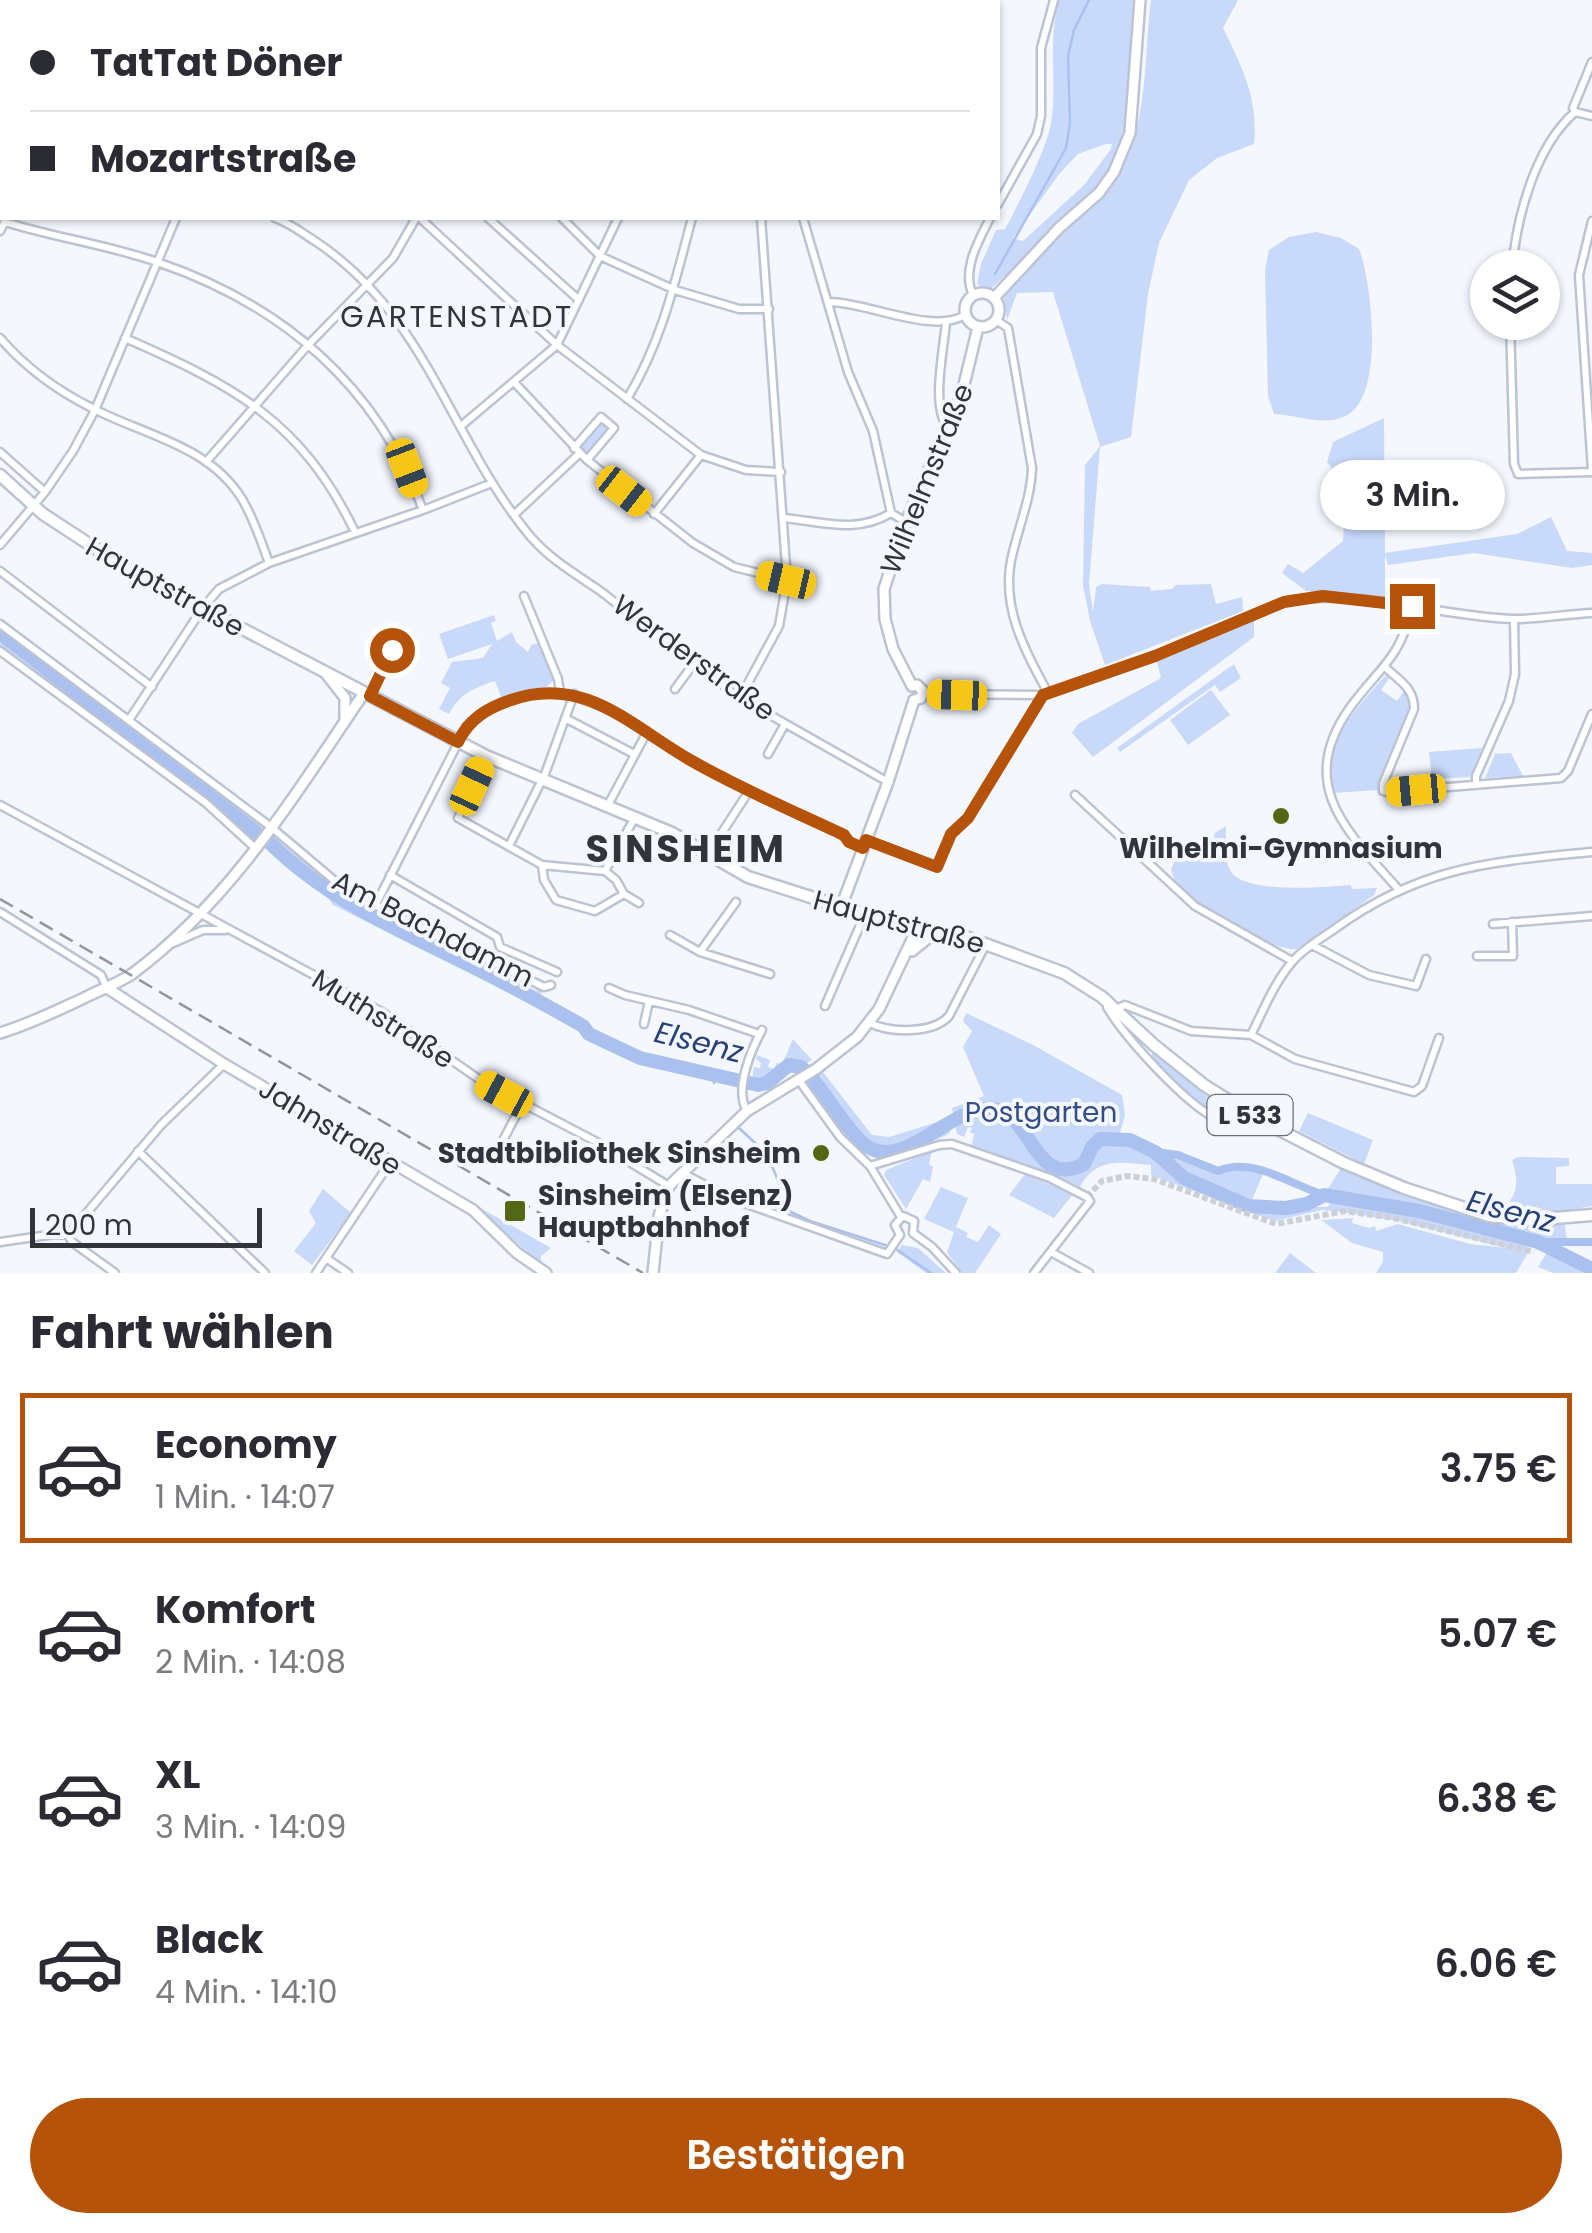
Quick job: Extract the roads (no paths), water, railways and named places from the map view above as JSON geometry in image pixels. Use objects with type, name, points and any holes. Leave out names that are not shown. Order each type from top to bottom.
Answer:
[{"type":"main road","points":[[994,298],[1059,228],[1099,193],[1120,161],[1130,133],[1134,103],[1140,0]]},
{"type":"main road","points":[[982,293],[994,298],[999,310],[996,320],[989,326],[978,327],[969,322],[966,302],[973,295],[982,293]]},
{"type":"main road","name":"Wilhelmstraße","points":[[918,697],[908,694],[912,686],[893,649],[884,610],[886,578],[972,366],[978,327]]},
{"type":"main road","name":"Hauptstraße","points":[[0,475],[79,540],[202,609],[486,756],[672,834],[748,877],[865,914],[986,944],[1064,973],[1102,997],[1204,1085],[1260,1120],[1384,1181],[1473,1212],[1530,1220],[1592,1215]]},
{"type":"main road","points":[[325,673],[345,698],[345,719]]},
{"type":"main road","points":[[0,1033],[34,1022],[132,974],[200,915],[257,846],[345,719],[367,694]]},
{"type":"main road","points":[[841,907],[918,697]]},
{"type":"main road","points":[[653,1273],[661,1206],[669,1186],[747,1111],[852,1042],[870,1023],[918,928]]},
{"type":"main road","points":[[906,957],[928,938],[946,933]]},
{"type":"main road","name":"Jahnstraße","points":[[107,988],[224,1064],[472,1210],[546,1273]]},
{"type":"street","points":[[1000,200],[1038,134],[1042,116],[1041,48],[1054,0]]},
{"type":"street","points":[[1575,112],[1573,108],[1592,62]]},
{"type":"street","points":[[1575,112],[1592,116]]},
{"type":"street","points":[[1515,250],[1523,210],[1537,171],[1554,138],[1575,112]]},
{"type":"street","points":[[0,230],[6,220],[158,262],[230,292],[309,344],[372,411],[407,468],[424,510]]},
{"type":"street","points":[[0,546],[73,451],[95,410],[175,220]]},
{"type":"street","name":"Werderstraße","points":[[279,220],[330,252],[369,286],[423,356],[492,483],[552,560],[634,618],[646,621],[741,696],[888,782]]},
{"type":"street","points":[[206,462],[309,344],[394,258],[417,220]]},
{"type":"street","points":[[420,220],[557,345],[701,455],[746,470],[782,472]]},
{"type":"street","points":[[490,220],[578,300]]},
{"type":"street","points":[[564,220],[600,256],[675,290],[739,309],[769,309]]},
{"type":"street","points":[[462,426],[557,345],[617,220]]},
{"type":"street","points":[[628,400],[647,366],[675,290],[692,220]]},
{"type":"street","points":[[741,696],[779,626],[786,580],[782,472],[761,220]]},
{"type":"street","points":[[804,220],[848,372],[874,431],[891,513],[906,522]]},
{"type":"street","points":[[973,295],[968,278],[989,220]]},
{"type":"street","points":[[1511,340],[1518,474],[1592,471],[1579,275],[1592,222]]},
{"type":"street","points":[[829,302],[849,302],[946,322],[965,315]]},
{"type":"street","points":[[996,320],[1008,328],[1032,468],[1031,490],[1011,557],[1011,614],[1045,694]]},
{"type":"street","points":[[946,322],[940,408],[947,426]]},
{"type":"street","points":[[0,338],[16,356],[95,410],[174,442],[206,462],[240,495],[268,563]]},
{"type":"street","points":[[125,338],[222,383],[255,406],[318,467],[338,496],[355,532]]},
{"type":"street","points":[[514,382],[587,460],[654,514],[716,559],[786,580]]},
{"type":"street","points":[[515,514],[577,450],[601,417],[614,428],[587,460]]},
{"type":"street","points":[[0,452],[45,492]]},
{"type":"street","points":[[654,514],[701,455]]},
{"type":"street","points":[[129,720],[218,589],[268,563],[492,483]]},
{"type":"street","points":[[784,518],[858,526],[891,513]]},
{"type":"street","points":[[0,571],[152,687]]},
{"type":"street","points":[[524,596],[560,692]]},
{"type":"street","points":[[918,697],[1045,694],[1155,656],[1284,602],[1323,596],[1514,619],[1592,612]]},
{"type":"street","points":[[1398,889],[1343,828],[1326,780],[1334,736],[1349,709],[1386,668],[1406,631],[1412,606]]},
{"type":"street","points":[[1476,785],[1515,674],[1514,619]]},
{"type":"street","name":"Am Bachdamm","points":[[0,624],[269,828],[335,883],[544,987],[552,985]]},
{"type":"street","points":[[367,694],[392,650]]},
{"type":"street","points":[[0,651],[206,803],[257,846]]},
{"type":"street","points":[[675,688],[694,662]]},
{"type":"street","points":[[1386,668],[1409,688],[1414,709],[1383,791],[1561,778],[1568,771],[1592,714]]},
{"type":"street","points":[[375,906],[466,728],[483,712],[526,694],[574,694],[618,714],[690,760],[749,791],[844,835],[849,842],[937,867],[951,834],[968,818],[1045,694]]},
{"type":"street","points":[[509,846],[544,778],[574,694]]},
{"type":"street","points":[[565,718],[634,754]]},
{"type":"street","points":[[768,754],[785,724]]},
{"type":"street","points":[[608,806],[647,732]]},
{"type":"street","points":[[486,756],[458,818],[542,864],[606,871],[624,894],[639,903]]},
{"type":"street","points":[[710,851],[749,791]]},
{"type":"street","points":[[1075,795],[1195,906],[1292,961]]},
{"type":"street","name":"Muthstraße","points":[[0,805],[382,1012],[486,1084],[624,1157],[669,1186]]},
{"type":"street","points":[[606,871],[634,820]]},
{"type":"street","points":[[1251,1035],[1292,961],[1398,889],[1484,863],[1592,852]]},
{"type":"street","points":[[542,864],[544,880],[556,900],[595,911],[624,894]]},
{"type":"street","points":[[390,875],[497,937],[500,947],[557,972]]},
{"type":"street","points":[[700,952],[736,902]]},
{"type":"street","points":[[0,912],[100,975],[107,988]]},
{"type":"street","points":[[825,1006],[865,914]]},
{"type":"street","points":[[1493,924],[1592,916]]},
{"type":"street","points":[[1477,956],[1513,956],[1512,922]]},
{"type":"street","points":[[165,947],[203,930],[226,930]]},
{"type":"street","points":[[670,935],[700,952],[770,974]]},
{"type":"street","points":[[870,1023],[881,1028],[913,1029],[945,1021],[986,944]]},
{"type":"street","points":[[1312,946],[1370,975],[1416,986],[1426,959]]},
{"type":"street","points":[[610,988],[625,996],[760,1032],[741,1100],[747,1111]]},
{"type":"street","points":[[1102,997],[1110,1012],[1156,1065],[1200,1107],[1218,1120],[1244,1125],[1260,1120]]},
{"type":"street","points":[[644,1024],[649,1001]]},
{"type":"street","points":[[1116,1009],[1125,1005],[1192,1031],[1251,1035],[1295,1059],[1414,1092],[1422,1086],[1439,1038]]},
{"type":"street","points":[[68,1235],[138,1151],[224,1064]]},
{"type":"street","points":[[801,1078],[840,1137],[870,1166],[900,1217]]},
{"type":"street","points":[[500,1148],[522,1104]]},
{"type":"street","points":[[870,1166],[938,1144],[952,1144],[1059,1182],[1090,1202],[1034,1273]]},
{"type":"street","points":[[138,1151],[265,1273]]},
{"type":"street","points":[[316,1273],[387,1167]]},
{"type":"street","points":[[682,1173],[742,1202],[887,1254],[900,1235]]},
{"type":"street","points":[[900,1217],[912,1219],[915,1226],[913,1233],[900,1235]]},
{"type":"street","points":[[900,1217],[895,1225],[900,1235]]},
{"type":"street","points":[[913,1233],[956,1273]]},
{"type":"street","points":[[0,1242],[68,1235]]},
{"type":"street","points":[[68,1235],[115,1273]]},
{"type":"street","points":[[1051,1252],[1089,1273]]},
{"type":"street","points":[[326,1258],[348,1273]]},
{"type":"waterway","points":[[995,274],[1066,148],[1070,123],[1068,56],[1074,30],[1089,0]]},
{"type":"waterway","name":"Elsenz","points":[[0,633],[332,893],[640,1058],[758,1085],[767,1083],[789,1065],[801,1067],[854,1134],[872,1149],[901,1149],[963,1116],[994,1109],[1007,1114],[1044,1160],[1055,1167],[1068,1169],[1084,1164],[1100,1139],[1130,1140],[1155,1152],[1184,1178],[1248,1206],[1286,1208],[1307,1204],[1324,1195],[1419,1211],[1538,1242],[1592,1269]]},
{"type":"waterway","points":[[713,1076],[714,1083]]},
{"type":"waterway","points":[[739,1128],[767,1154],[791,1212],[888,1246]]},
{"type":"waterway","points":[[1155,1152],[1178,1155],[1218,1171],[1231,1167],[1258,1169],[1324,1195]]},
{"type":"waterway","points":[[1538,1242],[1592,1242]]},
{"type":"waterway","points":[[896,1249],[931,1273]]},
{"type":"tunnel","points":[[1087,1197],[1102,1181],[1127,1176],[1154,1179],[1276,1224],[1345,1211],[1394,1218],[1534,1252]]},
{"type":"railway","points":[[0,899],[643,1273]]},
{"type":"place","name":"Wilhelmi-Gymnasium","points":[[1281,816]]},
{"type":"place","name":"Stadtbibliothek Sinsheim","points":[[821,1153]]},
{"type":"place","name":"Sinsheim (Elsenz) Hauptbahnhof","points":[[515,1211]]},
{"type":"district","name":"GARTENSTADT","points":[[457,316]]},
{"type":"district","name":"SINSHEIM","points":[[686,848]]},
{"type":"park label","name":"Postgarten","points":[[1041,1112]]}]
